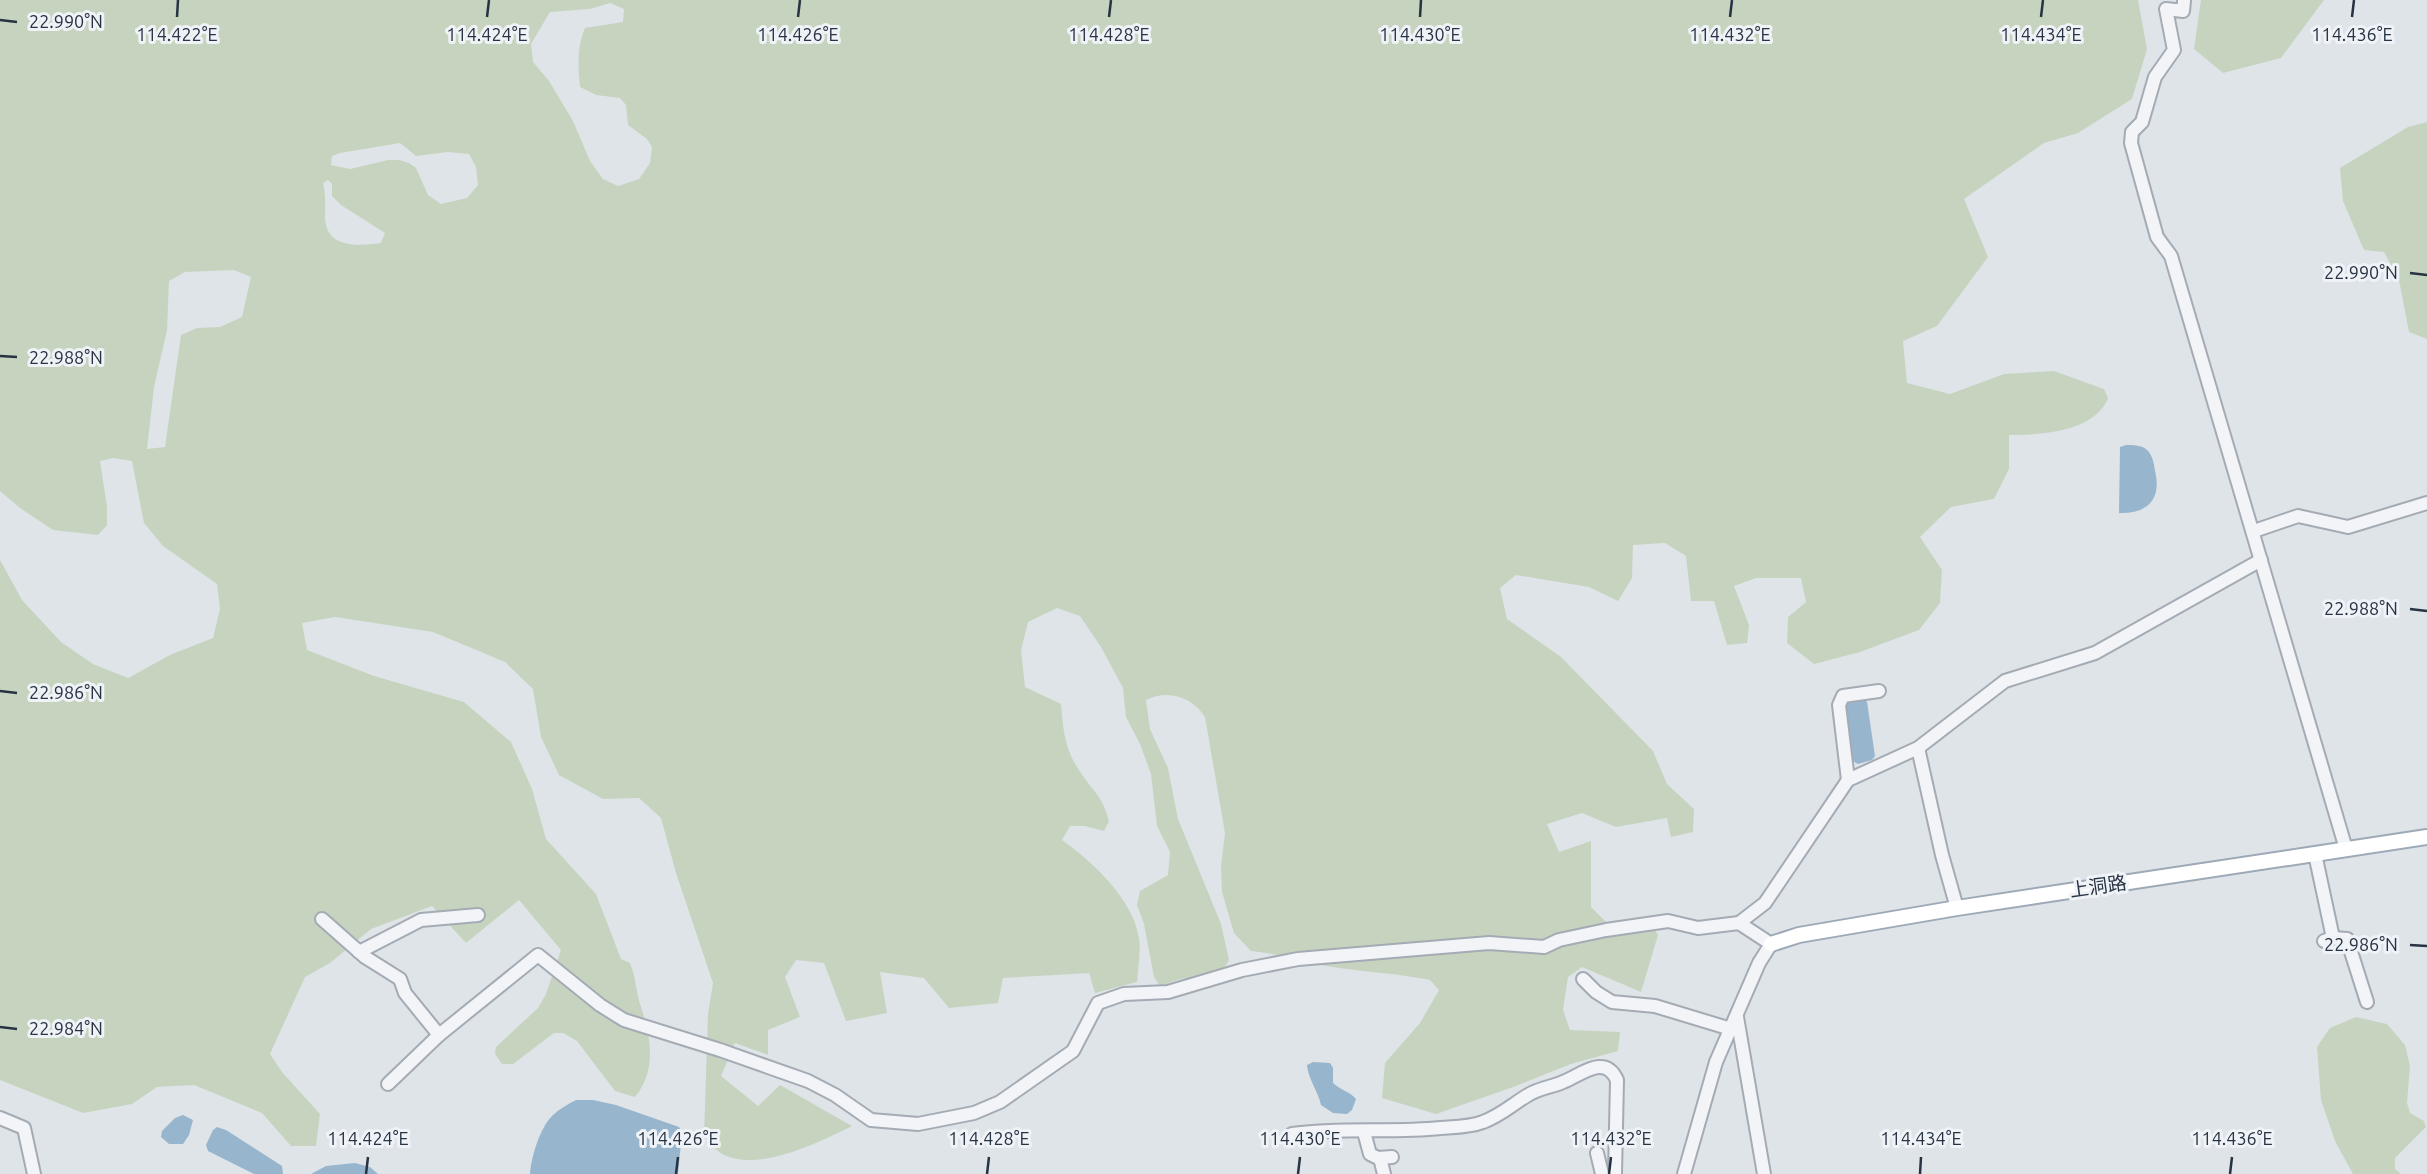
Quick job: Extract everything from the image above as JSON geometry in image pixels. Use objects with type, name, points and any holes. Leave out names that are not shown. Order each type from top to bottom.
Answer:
[{"type":"main road","name":"上洞路","points":[[1772,944],[1799,935],[1957,908],[2427,837]]},
{"type":"street","points":[[2184,1],[2183,11],[2166,9],[2174,50],[2155,77],[2142,122],[2132,132],[2131,143],[2157,237],[2171,256],[2346,849]]},
{"type":"street","points":[[2253,531],[2298,516],[2348,527],[2427,503]]},
{"type":"street","points":[[388,1084],[439,1035],[538,955],[624,1020],[807,1081],[835,1095],[871,1120],[918,1124],[974,1113],[1000,1102],[1073,1051],[1098,1003],[1124,994],[1168,992],[1242,970],[1298,959],[1489,943],[1544,947],[1559,940],[1606,930],[1668,922],[1698,928],[1740,923],[1765,904],[1848,780],[1918,748],[2005,681],[2095,653],[2261,560]]},
{"type":"street","points":[[1848,780],[1839,705],[1843,696],[1879,691]]},
{"type":"street","points":[[1918,748],[1957,908]]},
{"type":"street","points":[[2315,854],[2328,940],[2347,939],[2367,1002]]},
{"type":"street","points":[[359,952],[421,920],[478,915]]},
{"type":"street","points":[[322,919],[359,952],[400,979],[405,993],[439,1035]]},
{"type":"street","points":[[1684,1174],[1716,1062],[1759,963],[1772,944],[1740,923]]},
{"type":"street","points":[[1583,979],[1596,992],[1612,1002],[1655,1006],[1731,1029]]},
{"type":"street","points":[[1737,1016],[1764,1174]]},
{"type":"street","points":[[1292,1134],[1408,1131],[1481,1124],[1538,1090],[1560,1084],[1588,1069],[1607,1068],[1614,1073],[1617,1080],[1615,1174]]},
{"type":"street","points":[[0,1118],[24,1128],[34,1174]]},
{"type":"street","points":[[1364,1132],[1370,1154],[1386,1157],[1384,1174]]},
{"type":"street","points":[[1597,1153],[1602,1174]]},
{"type":"green space","points":[[0,0],[2138,0],[2147,49],[2132,99],[2078,133],[2044,143],[1964,199],[1988,257],[1937,326],[1903,341],[1907,383],[1950,394],[2004,374],[2054,371],[2104,389],[2108,398],[2092,418],[2079,425],[2051,432],[2009,435],[2009,469],[1994,499],[1951,507],[1920,537],[1942,570],[1940,603],[1919,630],[1860,652],[1814,664],[1787,643],[1788,617],[1806,602],[1801,578],[1756,578],[1734,586],[1749,625],[1747,643],[1727,645],[1714,601],[1691,601],[1686,556],[1665,543],[1633,545],[1632,578],[1618,601],[1589,587],[1516,575],[1500,588],[1507,619],[1561,657],[1653,751],[1667,784],[1694,809],[1693,832],[1671,837],[1667,818],[1616,827],[1582,813],[1547,824],[1559,852],[1591,841],[1591,907],[1608,924],[1646,917],[1658,935],[1641,992],[1582,967],[1568,977],[1563,1010],[1570,1030],[1620,1032],[1618,1051],[1571,1064],[1436,1114],[1382,1098],[1385,1063],[1420,1023],[1439,990],[1430,980],[1326,966],[1251,951],[1234,933],[1222,892],[1221,866],[1225,833],[1205,717],[1193,704],[1171,695],[1146,700],[1150,729],[1168,768],[1178,819],[1221,924],[1229,960],[1223,970],[1160,986],[1154,977],[1144,924],[1137,905],[1140,891],[1168,875],[1170,852],[1157,826],[1151,774],[1126,717],[1123,688],[1101,647],[1080,616],[1057,608],[1028,622],[1021,650],[1025,687],[1061,704],[1071,757],[1106,812],[1109,821],[1104,831],[1085,826],[1070,826],[1062,840],[1110,882],[1129,909],[1139,938],[1137,982],[1095,993],[1089,973],[1003,978],[998,1003],[949,1008],[924,978],[880,972],[887,1013],[846,1021],[824,963],[796,960],[785,977],[800,1017],[768,1030],[768,1055],[735,1043],[721,1076],[758,1106],[780,1085],[852,1126],[824,1140],[790,1153],[755,1160],[724,1155],[704,1136],[708,1014],[713,983],[676,873],[661,818],[639,798],[603,799],[559,775],[541,737],[533,689],[505,662],[433,632],[335,617],[302,623],[307,650],[374,676],[464,702],[511,742],[532,789],[546,839],[596,894],[621,959],[630,963],[647,1030],[650,1054],[647,1076],[635,1097],[615,1091],[577,1041],[563,1033],[554,1033],[513,1064],[502,1064],[495,1054],[496,1047],[538,1008],[546,994],[561,950],[519,900],[466,943],[432,906],[371,929],[330,963],[305,977],[270,1054],[282,1072],[320,1114],[316,1146],[291,1146],[262,1113],[194,1085],[157,1087],[132,1104],[83,1113],[0,1080],[0,560],[22,600],[61,642],[93,664],[128,678],[170,655],[213,638],[220,609],[217,584],[163,546],[144,523],[132,461],[113,458],[100,461],[107,525],[98,535],[53,530],[0,491]],"holes":[[[610,3],[624,9],[623,22],[585,28],[579,57],[580,87],[596,95],[620,98],[626,105],[628,125],[647,139],[652,147],[650,163],[639,179],[618,186],[603,179],[590,161],[573,121],[549,81],[533,62],[531,44],[550,12],[590,9]],[[400,143],[416,156],[448,152],[469,154],[476,167],[478,185],[467,198],[441,204],[428,195],[416,168],[409,163],[388,160],[350,169],[331,165],[332,156]],[[328,180],[332,184],[332,196],[341,205],[385,233],[381,243],[345,243],[331,235],[325,216],[323,183]],[[234,270],[251,277],[242,317],[220,327],[197,328],[181,335],[165,447],[147,449],[154,387],[167,330],[169,281],[185,272]]]},
{"type":"green space","points":[[2201,0],[2324,0],[2281,58],[2223,73],[2194,49]]},
{"type":"green space","points":[[2427,122],[2427,339],[2409,332],[2399,280],[2384,252],[2364,250],[2343,201],[2340,168],[2408,127]]},
{"type":"green space","points":[[2356,1017],[2387,1024],[2405,1045],[2410,1066],[2407,1103],[2410,1113],[2424,1121],[2426,1127],[2395,1158],[2395,1169],[2401,1174],[2353,1174],[2335,1141],[2321,1100],[2317,1047],[2330,1028]]},
{"type":"water","points":[[2140,446],[2149,452],[2157,481],[2154,497],[2145,508],[2119,513],[2120,447]]},
{"type":"water","points":[[1864,699],[1867,702],[1875,756],[1872,760],[1858,764],[1851,760],[1843,706],[1845,701]]},
{"type":"water","points":[[1313,1062],[1330,1063],[1333,1068],[1333,1083],[1356,1099],[1352,1110],[1347,1114],[1333,1113],[1321,1105],[1307,1065]]},
{"type":"water","points":[[576,1100],[593,1100],[616,1105],[679,1127],[682,1132],[678,1174],[530,1174],[537,1143],[548,1121]]},
{"type":"water","points":[[183,1115],[193,1120],[189,1135],[183,1144],[169,1144],[161,1137],[162,1131],[175,1118]]},
{"type":"water","points":[[217,1127],[282,1166],[283,1174],[254,1174],[208,1151],[206,1145]]},
{"type":"water","points":[[355,1163],[370,1167],[378,1174],[311,1174],[326,1166]]}]
